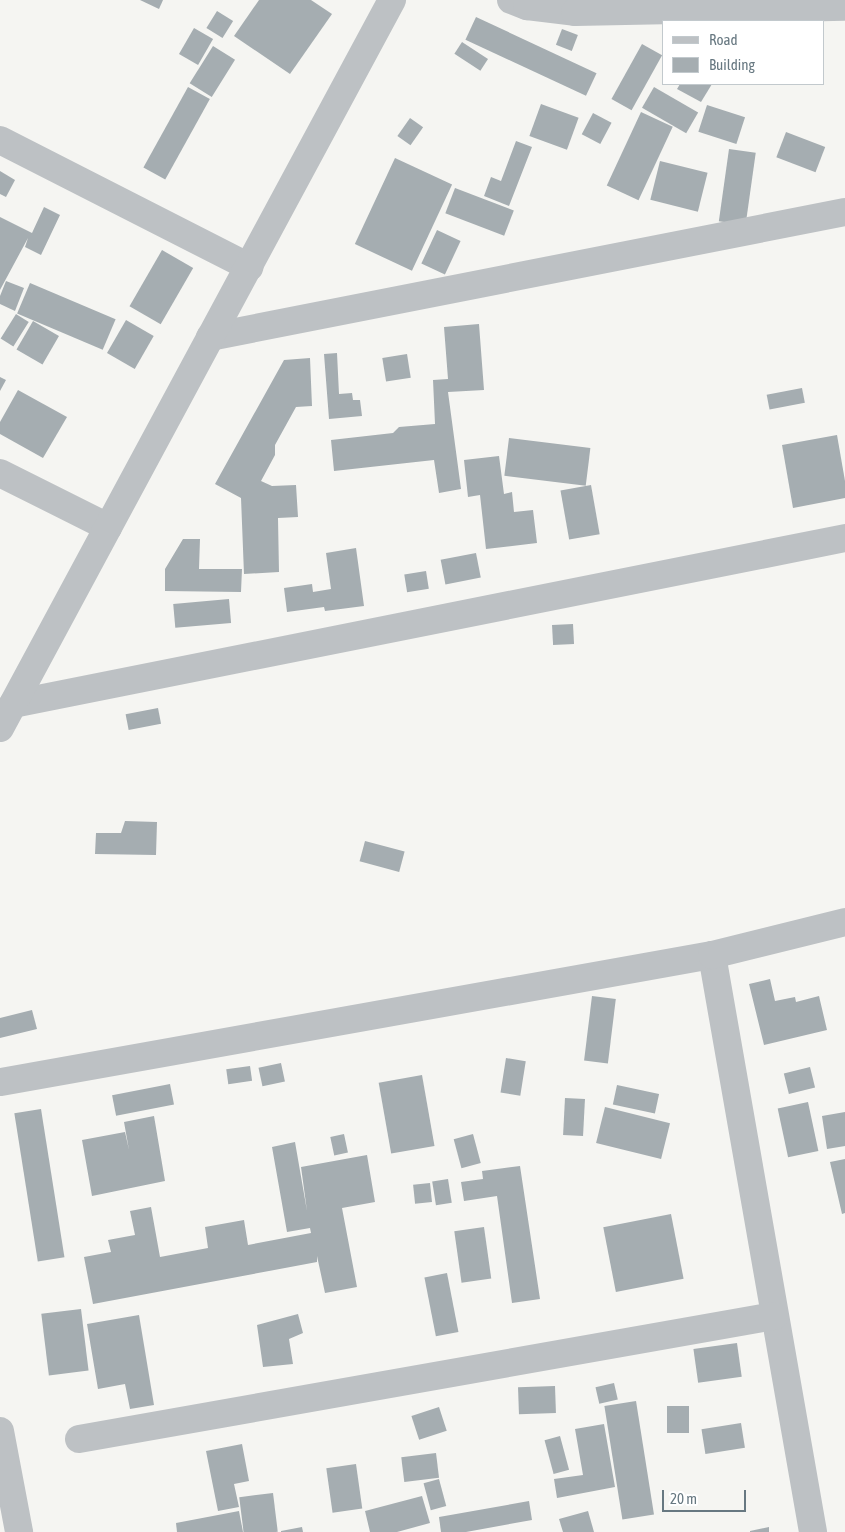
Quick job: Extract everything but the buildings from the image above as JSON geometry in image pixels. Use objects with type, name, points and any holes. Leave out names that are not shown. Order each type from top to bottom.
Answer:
[{"type":"street","points":[[0,728],[392,0]]},
{"type":"street","points":[[510,0],[527,6],[575,12],[845,7]]},
{"type":"street","points":[[0,140],[249,267]]},
{"type":"street","points":[[210,337],[845,212]]},
{"type":"street","points":[[0,473],[108,527]]},
{"type":"street","points":[[13,704],[845,538]]},
{"type":"street","points":[[1,1082],[712,955],[845,922]]},
{"type":"street","points":[[712,955],[813,1532]]},
{"type":"street","points":[[79,1438],[774,1316]]},
{"type":"street","points":[[0,1431],[19,1532]]}]
